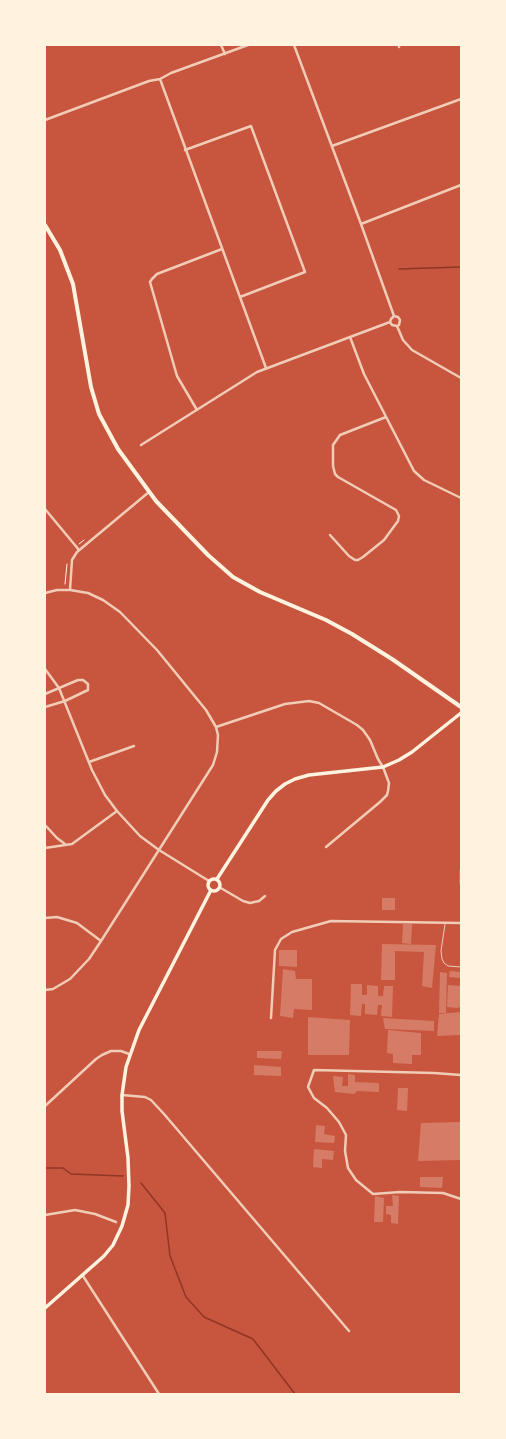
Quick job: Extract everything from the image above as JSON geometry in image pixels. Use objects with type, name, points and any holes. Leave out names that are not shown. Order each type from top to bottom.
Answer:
[{"type":"highway","points":[[45,225],[60,250],[73,284],[91,387],[99,414],[118,449],[149,492],[184,531],[213,560],[233,577],[254,589],[326,620],[352,634],[392,659],[461,707]]},
{"type":"main road","points":[[217,879],[268,800],[285,784],[309,775],[383,767],[412,752],[461,713]]},
{"type":"main road","points":[[212,890],[208,887],[209,882],[211,879],[217,879]]},
{"type":"main road","points":[[45,1308],[104,1256],[113,1245],[126,1216],[129,1186],[128,1158],[123,1124],[122,1095],[129,1054],[139,1030],[212,890],[216,890],[219,887],[220,883],[217,879]]},
{"type":"street","points":[[221,45],[225,54]]},
{"type":"street","points":[[45,120],[149,81],[160,79],[171,73],[248,45]]},
{"type":"street","points":[[294,45],[394,316],[398,317],[400,320],[400,323],[397,326]]},
{"type":"street","points":[[160,79],[266,368]]},
{"type":"street","points":[[332,146],[461,99]]},
{"type":"street","points":[[185,150],[251,126],[305,272],[240,297]]},
{"type":"street","points":[[361,224],[461,185]]},
{"type":"street","points":[[197,410],[177,376],[150,282],[158,274],[222,249]]},
{"type":"street","points":[[141,445],[257,372],[390,322],[394,316]]},
{"type":"street","points":[[390,322],[392,325],[397,326],[403,340],[412,350],[461,378]]},
{"type":"street","points":[[350,337],[364,374],[417,475],[461,498]]},
{"type":"street","points":[[330,535],[349,556],[355,560],[358,560],[379,545],[390,534],[398,521],[400,516],[396,510],[338,477],[335,474],[333,466],[333,448],[337,438],[344,433],[386,417]]},
{"type":"street","points":[[70,590],[72,560],[79,550],[149,492]]},
{"type":"street","points":[[45,509],[79,550]]},
{"type":"street","points":[[45,593],[57,590],[70,590],[88,593],[103,600],[120,612],[157,650],[206,710],[216,727],[218,735],[217,752],[213,765],[89,959],[70,979],[53,989],[45,990]]},
{"type":"street","points":[[45,669],[59,688],[92,770],[105,795],[117,811],[140,836],[209,882]]},
{"type":"street","points":[[45,694],[78,680],[84,680],[88,684],[88,690],[65,701],[45,707]]},
{"type":"street","points":[[216,727],[285,704],[309,700],[319,703],[363,730],[370,740],[389,783],[387,795],[326,847]]},
{"type":"street","points":[[89,762],[134,746]]},
{"type":"street","points":[[45,848],[72,844],[117,811]]},
{"type":"street","points":[[45,825],[57,838],[66,844]]},
{"type":"street","points":[[461,870],[461,884]]},
{"type":"street","points":[[219,887],[243,901],[250,903],[260,901],[265,896]]},
{"type":"street","points":[[45,918],[57,917],[77,923],[101,941]]},
{"type":"street","points":[[272,1018],[275,950],[281,939],[292,932],[331,921],[461,923]]},
{"type":"street","points":[[45,1106],[102,1055],[112,1051],[121,1051],[129,1054]]},
{"type":"street","points":[[461,1075],[314,1070],[308,1087],[314,1098],[327,1108],[339,1122],[346,1135],[345,1151],[348,1168],[356,1180],[373,1194],[400,1192],[443,1193],[461,1199]]},
{"type":"street","points":[[122,1095],[145,1097],[151,1100],[349,1331]]},
{"type":"street","points":[[45,1215],[75,1210],[95,1214],[116,1222]]},
{"type":"street","points":[[83,1276],[158,1394]]},
{"type":"lane","points":[[446,923],[441,951],[442,959],[448,966],[461,967]]},
{"type":"building","points":[[382,898],[395,898],[395,910],[382,910]]},
{"type":"building","points":[[403,924],[412,924],[411,944],[402,943]]},
{"type":"building","points":[[382,944],[436,945],[432,988],[422,986],[424,952],[395,951],[395,980],[381,980]]},
{"type":"building","points":[[279,950],[297,950],[297,967],[279,966]]},
{"type":"building","points":[[283,969],[295,971],[296,979],[312,979],[312,1010],[294,1009],[293,1018],[280,1016]]},
{"type":"building","points":[[450,971],[461,972],[461,978],[449,977]]},
{"type":"building","points":[[440,972],[447,973],[446,1013],[439,1013]]},
{"type":"building","points":[[351,984],[362,984],[362,995],[367,995],[367,985],[378,986],[378,996],[383,996],[384,986],[393,986],[392,1017],[381,1016],[382,1005],[378,1005],[377,1015],[365,1014],[365,1004],[362,1004],[361,1016],[350,1015]]},
{"type":"building","points":[[448,985],[461,986],[461,1006],[458,1008],[447,1007]]},
{"type":"building","points":[[461,1012],[461,1035],[437,1036],[439,1014]]},
{"type":"building","points":[[308,1017],[350,1020],[349,1055],[308,1055]]},
{"type":"building","points":[[383,1018],[434,1021],[434,1031],[385,1029]]},
{"type":"building","points":[[388,1030],[421,1033],[421,1055],[412,1055],[412,1064],[393,1063],[393,1054],[387,1053]]},
{"type":"building","points":[[257,1051],[282,1051],[281,1059],[257,1058]]},
{"type":"building","points":[[254,1065],[281,1067],[281,1076],[254,1075]]},
{"type":"building","points":[[348,1074],[355,1075],[355,1082],[379,1083],[379,1092],[357,1091],[354,1094],[335,1092],[333,1076],[343,1077],[342,1086],[348,1086]]},
{"type":"building","points":[[398,1088],[408,1088],[407,1111],[397,1110]]},
{"type":"building","points":[[461,1122],[461,1160],[418,1161],[421,1123]]},
{"type":"building","points":[[316,1125],[325,1126],[324,1134],[335,1136],[334,1143],[315,1142]]},
{"type":"building","points":[[314,1149],[334,1151],[333,1160],[322,1159],[322,1168],[313,1167]]},
{"type":"building","points":[[420,1177],[443,1177],[442,1188],[420,1187]]},
{"type":"building","points":[[392,1195],[399,1196],[398,1224],[391,1223],[391,1215],[386,1214],[386,1206],[393,1206]]},
{"type":"building","points":[[375,1196],[384,1198],[383,1222],[374,1222]]},
{"type":"waterway","points":[[399,269],[461,267]]},
{"type":"waterway","points":[[45,1168],[63,1168],[71,1174],[123,1176]]},
{"type":"waterway","points":[[141,1183],[165,1213],[170,1256],[186,1297],[204,1317],[253,1339],[295,1394]]}]
